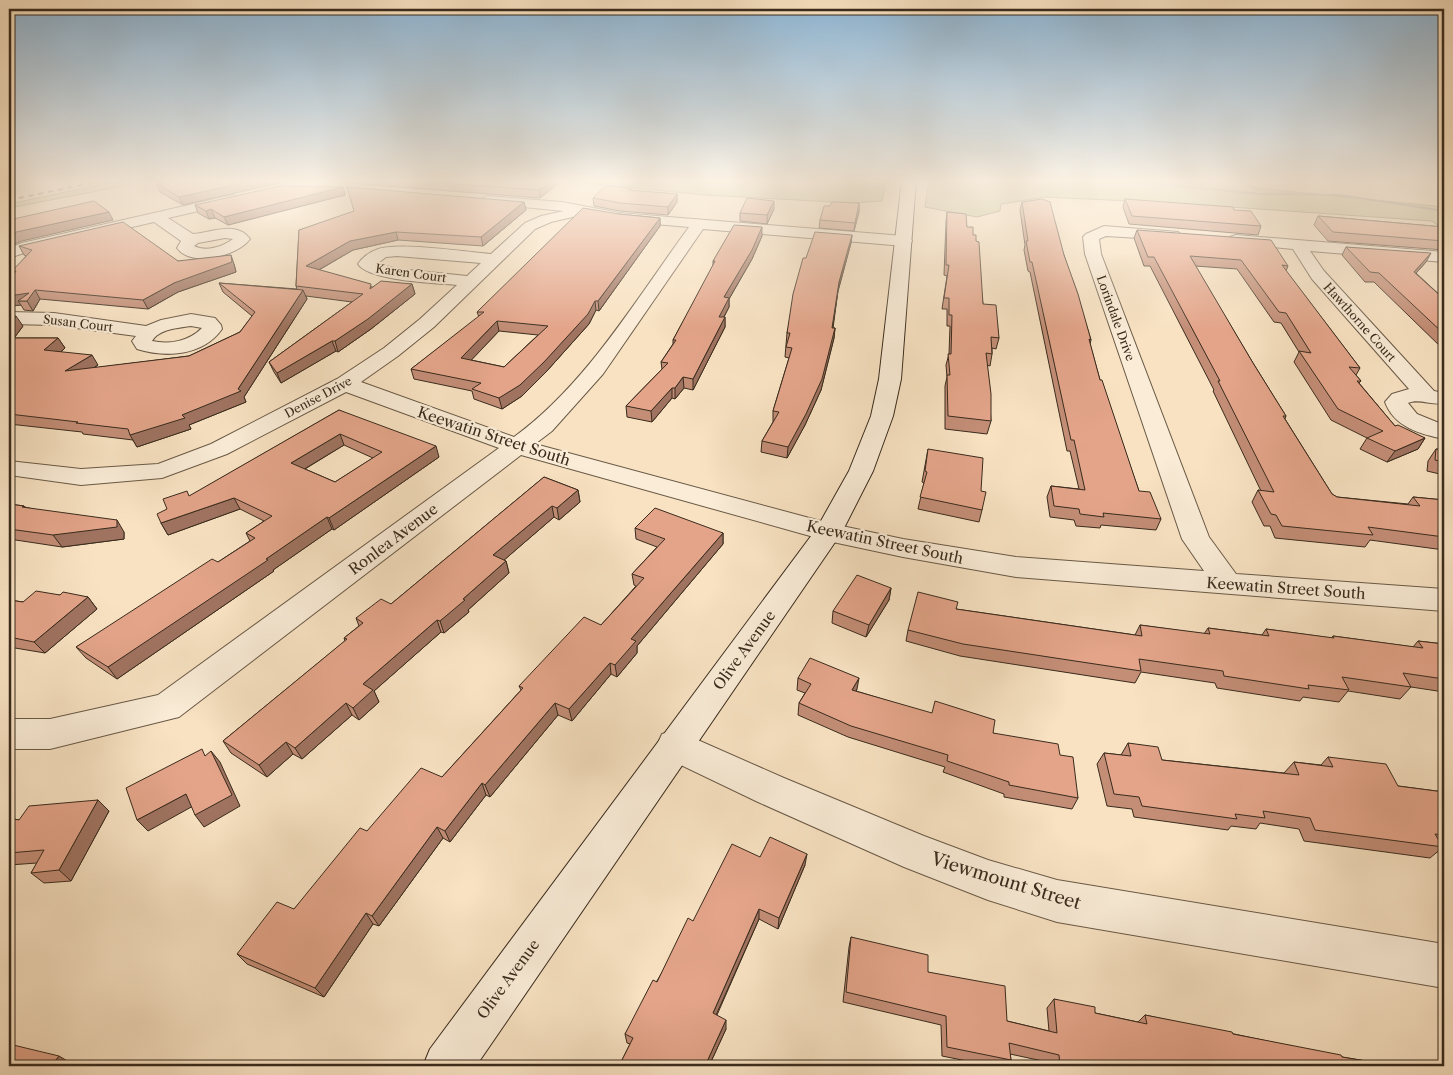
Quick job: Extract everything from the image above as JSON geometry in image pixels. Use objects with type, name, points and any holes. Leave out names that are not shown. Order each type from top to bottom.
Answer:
[{"type":"street","points":[[9,253],[28,246],[96,230]]},
{"type":"street","points":[[177,230],[194,239]]},
{"type":"street","name":"Denise Drive","points":[[9,468],[81,477],[162,471],[218,449],[345,384],[391,352],[427,323],[526,230]]},
{"type":"street","name":"Ronlea Avenue","points":[[9,734],[50,734],[168,707],[544,426],[596,370],[695,230]]},
{"type":"street","points":[[773,230],[904,241]]},
{"type":"street","name":"Olive Avenue","points":[[447,1066],[828,532],[861,471],[882,416],[890,379],[905,230]]},
{"type":"street","name":"Lorindale Drive","points":[[1194,237],[1112,231],[1091,237],[1094,254],[1196,539],[1228,584]]},
{"type":"street","points":[[1222,239],[1444,257]]},
{"type":"street","name":"Hawthorne Court","points":[[1298,245],[1318,275],[1435,397]]},
{"type":"street","name":"Karen Court","points":[[471,281],[388,272],[370,268],[366,264],[381,254],[397,251],[496,259]]},
{"type":"street","name":"Susan Court","points":[[9,318],[54,319],[148,332]]},
{"type":"street","name":"Keewatin Street South","points":[[345,384],[516,446],[828,532],[903,548],[1016,567],[1444,600]]},
{"type":"street","name":"Hawthorne Court","points":[[1435,397],[1407,395],[1399,398],[1396,402],[1397,408],[1413,421],[1444,432]]},
{"type":"street","name":"Viewmount Street","points":[[675,746],[771,790],[918,853],[988,880],[1057,901],[1121,914],[1444,966]]},
{"type":"building","points":[[9,230],[25,230],[16,232],[9,235]]},
{"type":"building","points":[[88,230],[135,230],[178,261],[231,255],[232,262],[174,283],[143,300],[35,290],[27,301],[18,301],[29,293],[9,296],[9,281],[16,271],[11,272],[32,250],[19,246]]},
{"type":"building","points":[[299,230],[489,230],[481,237],[396,232],[350,241],[306,266],[371,284],[370,289],[381,281],[412,284],[368,319],[335,341],[277,373],[269,362],[363,294],[296,286]]},
{"type":"building","points":[[560,230],[651,230],[598,301],[595,301],[588,314],[520,385],[499,398],[472,389],[481,383],[411,369],[484,312],[477,312]],"holes":[[[497,321],[548,326],[504,367],[461,358]]]},
{"type":"building","points":[[731,230],[761,230],[752,250],[724,297],[729,298],[719,317],[725,317],[693,379],[683,377],[675,388],[672,388],[651,411],[626,406],[668,363],[661,362],[676,340],[673,340],[715,261],[713,261]]},
{"type":"building","points":[[947,230],[973,230],[973,235],[976,235],[976,241],[979,242],[983,304],[996,305],[999,338],[991,337],[992,354],[986,353],[991,394],[991,421],[948,416],[947,375],[950,375],[948,354],[951,354],[952,315],[949,315],[949,298],[944,298],[949,265],[946,265]]},
{"type":"building","points":[[1026,230],[1057,230],[1078,294],[1100,380],[1102,380],[1139,491],[1150,492],[1161,519],[1103,513],[1104,517],[1080,514],[1079,509],[1054,506],[1051,486],[1085,490],[1074,440],[1071,440],[1032,262],[1030,262],[1026,241],[1028,241]]},
{"type":"building","points":[[1137,230],[1271,240],[1288,266],[1282,265],[1360,368],[1349,367],[1361,381],[1357,381],[1395,426],[1398,425],[1425,438],[1395,451],[1367,438],[1383,431],[1338,409],[1299,351],[1311,353],[1286,313],[1279,312],[1241,260],[1190,256],[1286,416],[1283,416],[1332,494],[1337,497],[1420,506],[1413,497],[1444,500],[1444,537],[1368,527],[1373,535],[1282,526],[1276,515],[1271,514],[1258,490],[1274,492],[1218,381],[1220,381],[1154,257],[1148,257]]},
{"type":"building","points":[[1331,230],[1444,230],[1444,241],[1333,232]]},
{"type":"building","points":[[815,232],[852,235],[839,282],[832,328],[835,328],[822,379],[788,447],[762,441],[779,412],[773,411],[792,348],[786,347],[790,333],[787,333],[793,294],[803,258],[806,258]]},
{"type":"building","points":[[1346,247],[1431,253],[1414,272],[1444,299],[1444,334],[1379,273],[1370,272]]},
{"type":"building","points":[[219,283],[303,290],[238,389],[241,391],[182,415],[185,418],[130,435],[128,429],[9,414],[9,338],[58,338],[44,350],[92,355],[65,371],[189,356],[240,332],[255,312]]},
{"type":"building","points":[[9,316],[16,316],[9,326]]},
{"type":"building","points":[[339,410],[436,446],[329,518],[327,517],[266,559],[268,560],[108,667],[76,647],[212,559],[218,562],[255,538],[246,533],[272,516],[234,498],[161,523],[157,514],[167,509],[163,499],[187,491],[189,496]],"holes":[[[340,434],[382,452],[335,482],[291,463]]]},
{"type":"building","points":[[928,449],[983,458],[981,491],[986,492],[982,510],[920,497],[927,472],[925,471]]},
{"type":"building","points":[[1436,449],[1444,450],[1444,462],[1435,460]]},
{"type":"building","points":[[544,477],[578,490],[557,508],[552,506],[493,555],[506,561],[463,599],[465,600],[440,621],[437,620],[363,684],[373,690],[353,708],[346,703],[295,748],[286,742],[259,765],[223,741],[347,639],[344,638],[363,623],[356,618],[381,599],[391,604]]},
{"type":"building","points":[[9,504],[117,520],[117,527],[53,535],[9,529]]},
{"type":"building","points":[[655,508],[723,533],[631,639],[636,641],[615,665],[610,663],[569,709],[555,703],[485,785],[482,783],[445,831],[437,827],[372,916],[366,913],[315,988],[237,954],[277,902],[294,909],[360,828],[367,831],[421,768],[442,777],[523,688],[519,686],[584,617],[601,625],[644,578],[632,574],[665,539],[635,528]]},
{"type":"building","points":[[857,575],[891,588],[869,625],[833,611]]},
{"type":"building","points":[[36,591],[60,595],[63,592],[88,597],[34,642],[9,637],[9,600],[23,602]]},
{"type":"building","points":[[918,592],[958,602],[956,609],[1142,636],[1140,625],[1210,634],[1208,628],[1269,636],[1266,629],[1423,648],[1418,641],[1444,644],[1444,679],[1403,673],[1411,687],[1342,677],[1349,690],[1308,685],[1309,689],[1224,676],[1223,671],[1139,659],[1141,671],[963,644],[908,630]]},
{"type":"building","points":[[810,658],[859,678],[852,690],[932,713],[935,701],[995,720],[993,733],[1058,744],[1060,755],[1073,757],[1078,798],[1009,785],[1009,782],[947,761],[948,755],[851,726],[799,703],[811,684],[798,678]]},
{"type":"building","points":[[1128,743],[1158,747],[1162,760],[1299,775],[1294,762],[1333,767],[1328,757],[1386,764],[1398,786],[1444,792],[1444,835],[1435,834],[1443,847],[1315,830],[1310,818],[1263,811],[1265,818],[1235,814],[1237,819],[1142,806],[1139,797],[1114,794],[1104,753],[1131,756]]},
{"type":"building","points":[[202,749],[205,756],[211,751],[232,795],[195,815],[186,794],[137,820],[126,788]]},
{"type":"building","points":[[98,800],[59,870],[31,873],[44,850],[9,853],[9,818],[19,820],[29,806]]},
{"type":"building","points":[[770,837],[807,854],[779,918],[759,909],[713,1013],[726,1020],[705,1066],[619,1066],[633,1038],[625,1034],[653,980],[657,982],[688,918],[693,921],[732,844],[760,857]]},
{"type":"building","points":[[851,937],[928,955],[928,972],[1005,986],[1007,1021],[1057,1033],[1054,999],[1095,1007],[1095,1013],[1147,1024],[1145,1015],[1341,1055],[1342,1057],[1396,1066],[1060,1066],[1059,1055],[1009,1043],[1011,1060],[947,1047],[946,1016],[846,992]]},
{"type":"building","points":[[9,1044],[59,1056],[51,1066],[9,1066]]}]
